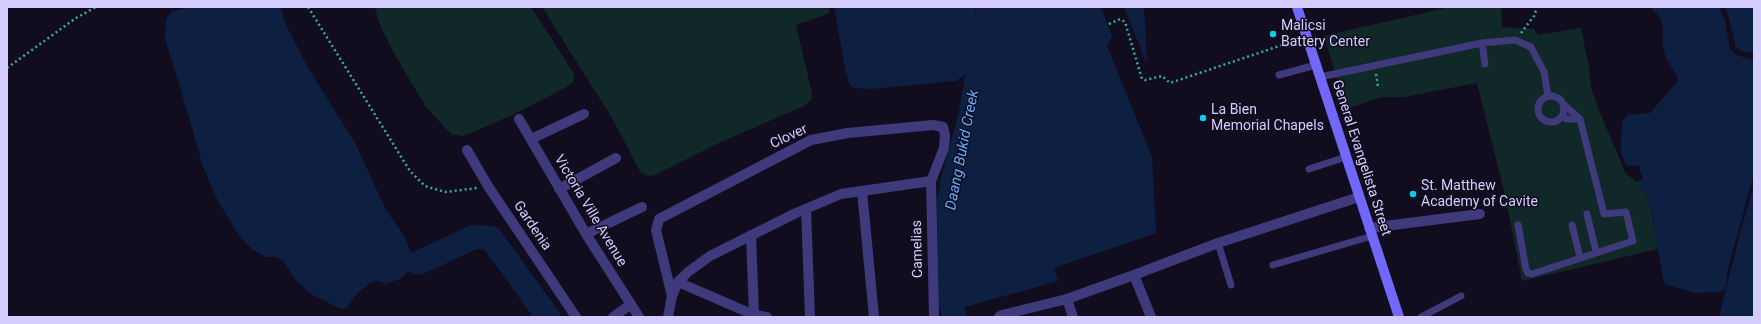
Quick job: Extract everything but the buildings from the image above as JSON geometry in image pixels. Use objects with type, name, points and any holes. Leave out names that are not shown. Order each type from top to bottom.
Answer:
[{"type":"main road","name":"General Evangelista Street","points":[[1298,7],[1370,232],[1399,317]]},
{"type":"street","points":[[531,139],[584,114]]},
{"type":"street","name":"Victoria Ville Avenue","points":[[519,119],[586,234],[639,317]]},
{"type":"street","name":"Clover","points":[[672,296],[656,230],[659,219],[811,140],[848,133],[933,125],[943,127],[945,135],[944,148],[931,181]]},
{"type":"street","name":"Gardenia","points":[[467,150],[488,186],[576,317]]},
{"type":"street","points":[[559,189],[616,158]]},
{"type":"street","points":[[668,317],[672,296],[678,282],[688,272],[710,256],[751,235],[841,194],[931,181]]},
{"type":"street","name":"Camelias","points":[[931,181],[934,317]]},
{"type":"street","points":[[862,191],[874,317]]},
{"type":"street","points":[[999,317],[1066,299],[1218,243],[1359,198]]},
{"type":"street","points":[[586,234],[642,207]]},
{"type":"street","points":[[806,209],[810,317]]},
{"type":"street","points":[[1370,232],[1480,214]]},
{"type":"street","points":[[751,235],[754,315]]},
{"type":"street","points":[[1134,275],[1151,317]]},
{"type":"street","points":[[678,282],[754,315],[767,317]]},
{"type":"street","points":[[1066,299],[1073,317]]},
{"type":"street","points":[[613,317],[631,304]]},
{"type":"lane","points":[[1320,77],[1482,43],[1515,40],[1531,47],[1544,72],[1548,96]]},
{"type":"lane","points":[[1482,43],[1485,64]]},
{"type":"lane","points":[[1279,75],[1316,65]]},
{"type":"lane","points":[[1518,225],[1528,273],[1532,274],[1580,257],[1631,243],[1633,239],[1626,212],[1604,214],[1580,119],[1563,104],[1560,99],[1554,96],[1548,96],[1541,100],[1538,108],[1540,116],[1547,121],[1555,121],[1562,116],[1564,110],[1563,104]]},
{"type":"lane","points":[[1562,116],[1567,119],[1580,119]]},
{"type":"lane","points":[[1309,169],[1346,157]]},
{"type":"lane","points":[[1587,214],[1596,252]]},
{"type":"lane","points":[[1572,225],[1580,257]]},
{"type":"lane","points":[[1273,265],[1370,232]]},
{"type":"lane","points":[[1218,243],[1231,285]]},
{"type":"lane","points":[[1422,317],[1461,296]]},
{"type":"path","points":[[7,68],[76,18],[96,7]]},
{"type":"path","points":[[308,7],[410,172],[425,186],[445,192],[488,186]]},
{"type":"path","points":[[1515,40],[1534,16],[1537,7]]},
{"type":"path","points":[[1109,24],[1120,19],[1125,22],[1142,79],[1145,80],[1162,76],[1170,83],[1307,36]]},
{"type":"green space","points":[[376,7],[531,7],[573,72],[574,81],[565,88],[512,115],[464,136],[451,134],[426,107],[396,57],[381,27],[375,9]]},
{"type":"green space","points":[[542,7],[828,7],[830,13],[796,25],[811,89],[812,99],[806,105],[721,142],[655,175],[648,176],[641,173],[612,118]]},
{"type":"green space","points":[[1450,7],[1501,7],[1502,27],[1534,29],[1538,35],[1581,28],[1589,68],[1591,88],[1626,174],[1637,182],[1649,201],[1658,249],[1522,281],[1505,195],[1477,83],[1404,97],[1382,97],[1346,109],[1324,36]]},
{"type":"water","points":[[190,7],[280,7],[286,25],[307,66],[355,143],[386,210],[404,236],[413,257],[413,267],[400,279],[385,284],[380,281],[371,282],[355,296],[348,307],[341,309],[311,294],[295,279],[284,262],[276,257],[266,257],[253,250],[238,234],[218,201],[203,167],[165,38],[166,19],[171,12]]},
{"type":"water","points":[[834,7],[976,7],[971,49],[966,74],[956,81],[871,89],[854,88],[849,83],[845,68]]},
{"type":"water","points":[[997,7],[1101,7],[1112,36],[1107,46],[1152,157],[1156,233],[1054,268],[1058,281],[954,310],[955,181],[983,98]]},
{"type":"water","points":[[1124,7],[1144,7],[1147,64]]},
{"type":"water","points":[[1651,7],[1719,7],[1725,21],[1730,49],[1736,55],[1754,60],[1754,174],[1728,268],[1725,289],[1720,292],[1696,293],[1664,283],[1649,201],[1637,182],[1643,179],[1639,166],[1626,165],[1621,152],[1623,121],[1628,115],[1650,113],[1678,81],[1677,76],[1666,58],[1663,48],[1663,27],[1661,19]]},
{"type":"water","points":[[1726,7],[1754,7],[1754,53],[1744,52],[1736,47]]},
{"type":"water","points":[[1754,185],[1754,317],[1719,317],[1738,241]]},
{"type":"waterway","name":"Daang Bukid Creek","points":[[955,317],[950,301],[949,203],[953,179],[970,118],[989,7]]},
{"type":"waterway","name":"Daang Bukid Creek","points":[[418,263],[474,237],[491,238],[548,317]]},
{"type":"place","name":"Malicsi Battery Center","points":[[1273,34]]},
{"type":"place","name":"La Bien Memorial Chapels","points":[[1203,118]]},
{"type":"place","name":"St. Matthew Academy of Cavite","points":[[1413,194]]}]
